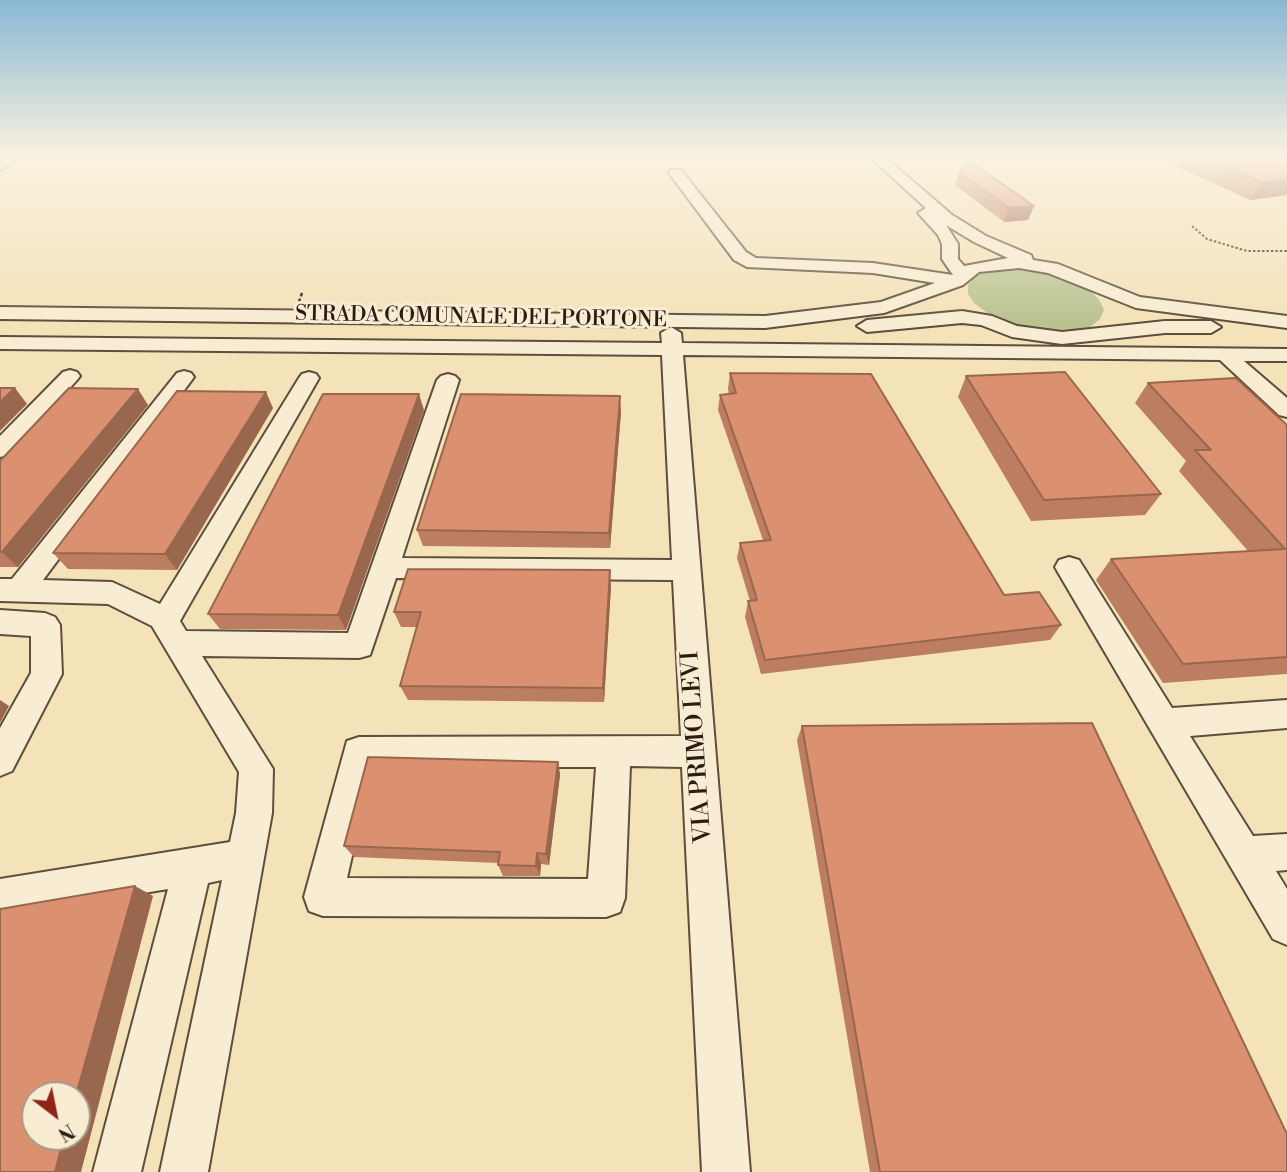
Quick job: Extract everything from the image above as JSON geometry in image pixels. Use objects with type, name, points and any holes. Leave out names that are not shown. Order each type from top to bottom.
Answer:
[{"type":"street","points":[[706,213],[740,256],[753,263],[873,268],[959,278]]},
{"type":"street","points":[[926,213],[945,233],[950,244],[950,259],[959,278]]},
{"type":"street","points":[[940,213],[980,239],[1040,266]]},
{"type":"street","name":"STRADA COMUNALE DEL PORTONE","points":[[0,343],[671,328],[765,322],[859,312],[904,302],[987,264],[1019,263],[1077,277],[1098,289],[1136,302],[1287,322]]},
{"type":"street","name":"STRADA COMUNALE DEL PORTONE","points":[[959,278],[955,290],[960,301],[985,320]]},
{"type":"street","points":[[1089,335],[1113,321],[1115,311],[1110,299],[1098,289]]},
{"type":"street","name":"STRADA COMUNALE DEL PORTONE","points":[[0,313],[671,328],[806,340],[885,352]]},
{"type":"street","name":"STRADA COMUNALE DEL PORTONE","points":[[731,334],[819,331],[962,317],[985,320],[1012,331],[1062,338],[1184,327],[1226,328],[1287,335]]},
{"type":"street","name":"STRADA COMUNALE DEL PORTONE","points":[[0,328],[671,328],[885,352],[1287,355]]},
{"type":"street","name":"VIA PRIMO LEVI","points":[[671,328],[726,1172]]},
{"type":"street","points":[[1226,355],[1287,410]]},
{"type":"street","points":[[0,450],[70,376]]},
{"type":"street","points":[[10,590],[184,377]]},
{"type":"street","points":[[171,632],[309,378]]},
{"type":"street","points":[[171,632],[359,646],[448,380]]},
{"type":"street","points":[[1069,567],[1287,925]]},
{"type":"street","points":[[385,568],[686,570]]},
{"type":"street","points":[[10,590],[112,593],[162,618],[256,769],[254,813],[184,1172]]},
{"type":"street","points":[[0,622],[45,625],[47,674],[0,760]]},
{"type":"street","points":[[1164,723],[1287,714]]},
{"type":"street","points":[[614,751],[606,898],[323,897],[359,752],[614,751],[698,751]]},
{"type":"street","points":[[1245,855],[1287,852]]},
{"type":"street","points":[[0,898],[245,859]]},
{"type":"street","points":[[117,1172],[193,867]]},
{"type":"path","points":[[1192,226],[1207,239],[1247,251],[1287,251]]},
{"type":"green space","points":[[1019,268],[1039,270],[1076,282],[1091,291],[1104,310],[1100,319],[1090,327],[1073,331],[1029,329],[989,314],[975,304],[968,294],[968,285],[974,277],[985,271]]},
{"type":"building","points":[[1065,372],[1161,494],[1044,500],[966,376]]},
{"type":"building","points":[[730,373],[871,374],[1004,595],[1039,592],[1061,625],[765,660],[748,601],[757,600],[740,543],[771,540],[720,395],[736,393]]},
{"type":"building","points":[[1236,378],[1287,425],[1287,657],[1183,664],[1111,559],[1285,549],[1195,450],[1211,450],[1148,383]]},
{"type":"building","points":[[0,388],[15,388],[0,402]]},
{"type":"building","points":[[69,388],[138,389],[0,552],[0,461]]},
{"type":"building","points":[[177,391],[266,392],[165,554],[53,553]]},
{"type":"building","points":[[323,394],[419,394],[338,615],[208,614]]},
{"type":"building","points":[[461,394],[620,396],[609,533],[417,530]]},
{"type":"building","points":[[408,569],[610,570],[603,688],[400,686],[421,612],[394,612]]},
{"type":"building","points":[[1092,723],[1287,1134],[1287,1172],[880,1172],[802,726]]},
{"type":"building","points":[[368,757],[558,762],[546,854],[537,853],[536,866],[498,865],[500,852],[344,846]]},
{"type":"building","points":[[135,886],[80,1081],[21,1081],[21,1151],[60,1151],[55,1172],[0,1172],[0,909]]}]
